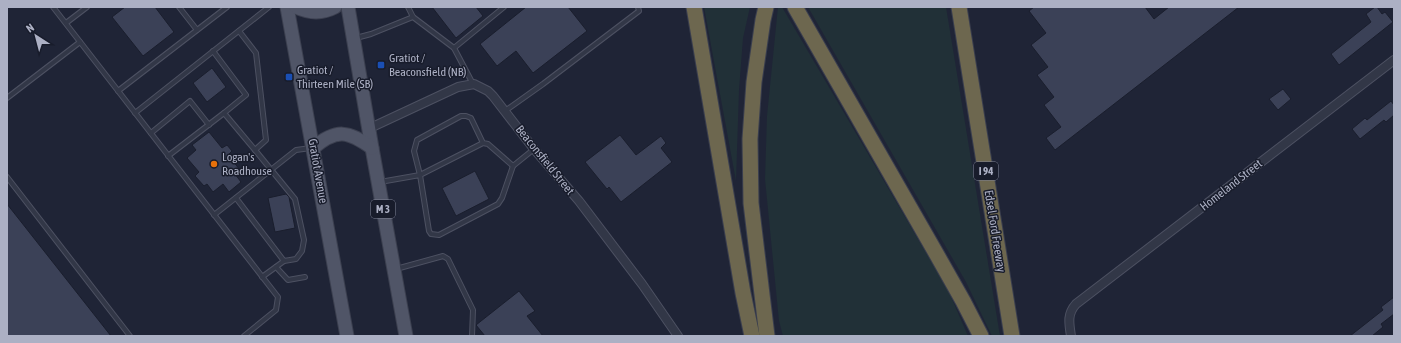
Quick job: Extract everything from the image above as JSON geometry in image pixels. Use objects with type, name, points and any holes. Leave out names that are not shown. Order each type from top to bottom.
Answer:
[{"type":"highway","points":[[694,7],[743,293],[752,336]]},
{"type":"highway","points":[[766,7],[762,20],[754,82],[750,139],[751,203],[766,336]]},
{"type":"highway","name":"Edsel Ford Freeway","points":[[959,7],[1012,336]]},
{"type":"highway","points":[[795,8],[938,255],[981,336]]},
{"type":"main road","name":"Gratiot Avenue","points":[[287,7],[314,148],[347,336]]},
{"type":"main road","points":[[296,7],[309,11],[320,12],[335,7]]},
{"type":"main road","name":"M 3","points":[[348,7],[368,129],[406,336]]},
{"type":"main road","points":[[314,148],[328,136],[343,134],[360,140],[372,148]]},
{"type":"street","name":"Homeland Street","points":[[1071,336],[1069,324],[1070,313],[1076,304],[1394,60]]},
{"type":"street","name":"Beaconsfield Street","points":[[474,84],[488,91],[578,201],[642,284],[678,336]]},
{"type":"street","points":[[368,129],[449,90],[474,84]]},
{"type":"lane","points":[[53,7],[278,297],[276,310],[244,336]]},
{"type":"lane","points":[[66,23],[87,7]]},
{"type":"lane","points":[[179,7],[197,30]]},
{"type":"lane","points":[[118,91],[227,7]]},
{"type":"lane","points":[[135,113],[269,7]]},
{"type":"lane","points":[[408,7],[413,17],[454,48],[474,84]]},
{"type":"lane","points":[[454,48],[504,7]]},
{"type":"lane","points":[[505,111],[639,11],[638,7]]},
{"type":"lane","points":[[353,38],[371,34],[413,17]]},
{"type":"lane","points":[[239,31],[256,53],[266,140],[255,150]]},
{"type":"lane","points":[[7,98],[80,42]]},
{"type":"lane","points":[[168,156],[246,95],[212,51]]},
{"type":"lane","points":[[151,133],[190,101],[209,125]]},
{"type":"lane","points":[[224,113],[295,199],[304,240],[302,251],[296,259],[284,261],[262,278]]},
{"type":"lane","points":[[513,166],[488,144],[484,143],[471,118],[466,116],[461,116],[417,140],[414,151],[420,175],[429,231],[431,234],[436,235],[498,204],[502,198],[513,166],[534,149]]},
{"type":"lane","points":[[378,183],[420,175],[484,143]]},
{"type":"lane","points":[[214,215],[296,150],[314,148]]},
{"type":"lane","points":[[7,177],[130,336]]},
{"type":"lane","points":[[236,198],[284,261]]},
{"type":"lane","points":[[394,270],[443,256],[448,258],[473,310],[472,336]]},
{"type":"lane","points":[[276,267],[288,280],[305,277]]},
{"type":"shaded area","points":[[704,7],[750,7],[743,38],[739,90],[736,181]]},
{"type":"shaded area","points":[[778,7],[782,7],[949,292],[968,336],[783,336],[779,321],[765,179],[767,116]]},
{"type":"shaded area","points":[[808,7],[946,7],[1000,336],[992,336],[966,282]]},
{"type":"building","points":[[125,7],[155,7],[174,32],[143,56],[112,17]]},
{"type":"building","points":[[432,7],[476,7],[483,16],[456,38]]},
{"type":"building","points":[[526,7],[568,7],[587,31],[533,73],[516,51],[497,66],[480,44]]},
{"type":"building","points":[[1034,7],[1145,7],[1154,19],[1169,7],[1239,7],[1055,150],[1046,138],[1061,127],[1044,105],[1054,97],[1037,75],[1048,67],[1031,45],[1046,33],[1029,11]]},
{"type":"building","points":[[1377,7],[1382,14],[1385,12],[1393,22],[1339,65],[1331,54],[1371,22],[1366,14]]},
{"type":"building","points":[[212,68],[226,87],[207,102],[193,83]]},
{"type":"building","points":[[1283,89],[1291,99],[1278,110],[1269,99]]},
{"type":"building","points":[[1391,101],[1394,105],[1394,115],[1386,122],[1384,120],[1360,139],[1352,129],[1365,118],[1367,120]]},
{"type":"building","name":"Logan's Roadhouse","points":[[209,132],[222,148],[227,145],[232,151],[228,155],[240,170],[235,174],[241,182],[229,192],[223,184],[213,192],[207,184],[204,186],[195,176],[199,172],[187,158],[196,150],[192,145]]},
{"type":"building","points":[[620,135],[636,155],[661,136],[666,143],[661,148],[672,162],[621,202],[609,187],[607,189],[585,162]]},
{"type":"building","points":[[475,171],[489,199],[456,216],[442,188]]},
{"type":"building","points":[[286,194],[289,197],[295,228],[275,232],[268,198]]},
{"type":"building","points":[[7,204],[111,336],[7,336]]},
{"type":"building","points":[[519,291],[535,311],[527,316],[543,336],[485,336],[476,325]]},
{"type":"building","points":[[1394,297],[1394,314],[1381,324],[1383,327],[1372,336],[1350,336],[1383,310],[1381,307]]},
{"type":"place","name":"Gratiot / Beaconsfield (NB)","points":[[381,65]]},
{"type":"place","name":"Gratiot / Thirteen Mile (SB)","points":[[289,77]]},
{"type":"place","name":"Logan's Roadhouse","points":[[214,164]]}]
